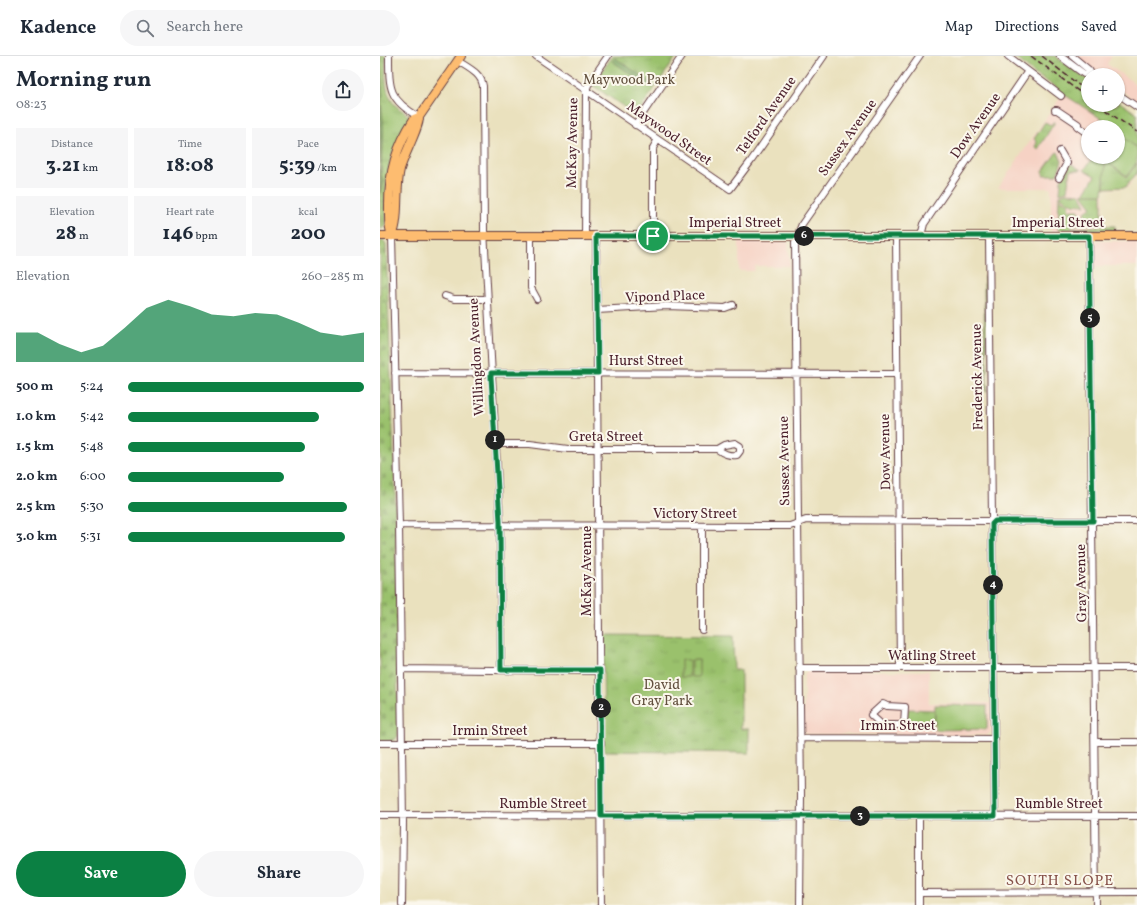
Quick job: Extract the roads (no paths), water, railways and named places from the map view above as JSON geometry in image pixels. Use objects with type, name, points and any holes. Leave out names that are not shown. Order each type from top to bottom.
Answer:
[{"type":"main road","points":[[392,236],[396,228],[398,179],[407,148],[420,122],[419,117],[459,59]]},
{"type":"main road","name":"Imperial Street","points":[[380,236],[1137,236]]},
{"type":"street","points":[[389,56],[390,86],[394,97],[400,105],[419,117]]},
{"type":"street","name":"Maywood Street","points":[[536,56],[657,141],[730,189]]},
{"type":"street","name":"McKay Avenue","points":[[585,236],[586,91],[588,84],[608,56]]},
{"type":"street","points":[[635,125],[682,56]]},
{"type":"street","name":"Telford Avenue","points":[[730,189],[824,56]]},
{"type":"street","name":"Sussex Avenue","points":[[800,905],[800,668],[795,242],[802,224],[920,56]]},
{"type":"street","points":[[1008,56],[1061,96]]},
{"type":"street","points":[[1060,56],[1081,72]]},
{"type":"street","points":[[1072,56],[1087,68]]},
{"type":"street","name":"Willingdon Avenue","points":[[459,59],[479,75],[484,86],[484,236],[500,526],[501,670]]},
{"type":"street","name":"Dow Avenue","points":[[921,236],[924,224],[1028,71]]},
{"type":"street","points":[[1125,99],[1137,107]]},
{"type":"street","points":[[1058,112],[1078,124],[1077,126],[1081,129]]},
{"type":"street","points":[[653,236],[653,150],[657,141]]},
{"type":"street","points":[[1059,178],[1066,163],[1060,151]]},
{"type":"street","points":[[392,236],[400,525],[400,669],[403,815],[402,905]]},
{"type":"street","points":[[531,236],[531,288],[537,299]]},
{"type":"street","name":"McKay Avenue","points":[[596,236],[601,905]]},
{"type":"street","name":"Dow Avenue","points":[[896,236],[900,668]]},
{"type":"street","name":"Frederick Avenue","points":[[989,236],[995,816]]},
{"type":"street","name":"Gray Avenue","points":[[1089,236],[1096,905]]},
{"type":"street","points":[[445,296],[454,299],[487,299]]},
{"type":"street","name":"Vipond Place","points":[[597,310],[634,310],[666,306],[725,308],[733,305]]},
{"type":"street","name":"Hurst Street","points":[[395,373],[897,374]]},
{"type":"street","name":"Greta Street","points":[[495,444],[522,443],[561,449],[598,450],[717,449]]},
{"type":"street","name":"Victory Street","points":[[400,525],[790,526],[806,520],[1137,521]]},
{"type":"street","points":[[702,526],[702,630]]},
{"type":"street","name":"Watling Street","points":[[800,668],[1137,668]]},
{"type":"street","points":[[400,669],[600,670]]},
{"type":"street","points":[[883,704],[887,706],[905,707],[904,725],[882,725],[871,714],[883,704]]},
{"type":"street","name":"Irmin Street","points":[[800,738],[995,738]]},
{"type":"street","points":[[1095,742],[1137,742]]},
{"type":"street","name":"Irmin Street","points":[[380,744],[600,743]]},
{"type":"street","name":"Rumble Street","points":[[380,815],[1137,816]]},
{"type":"street","points":[[919,816],[919,905]]},
{"type":"street","points":[[919,893],[1137,892]]},
{"type":"railway","points":[[1031,56],[1081,93]]},
{"type":"railway","points":[[1042,56],[1080,86]]},
{"type":"railway","points":[[1108,112],[1137,132]]},
{"type":"district","name":"SOUTH SLOPE","points":[[1060,881]]},
{"type":"park label","name":"Maywood Park","points":[[629,80]]},
{"type":"park label","name":"David Gray Park","points":[[662,694]]}]
